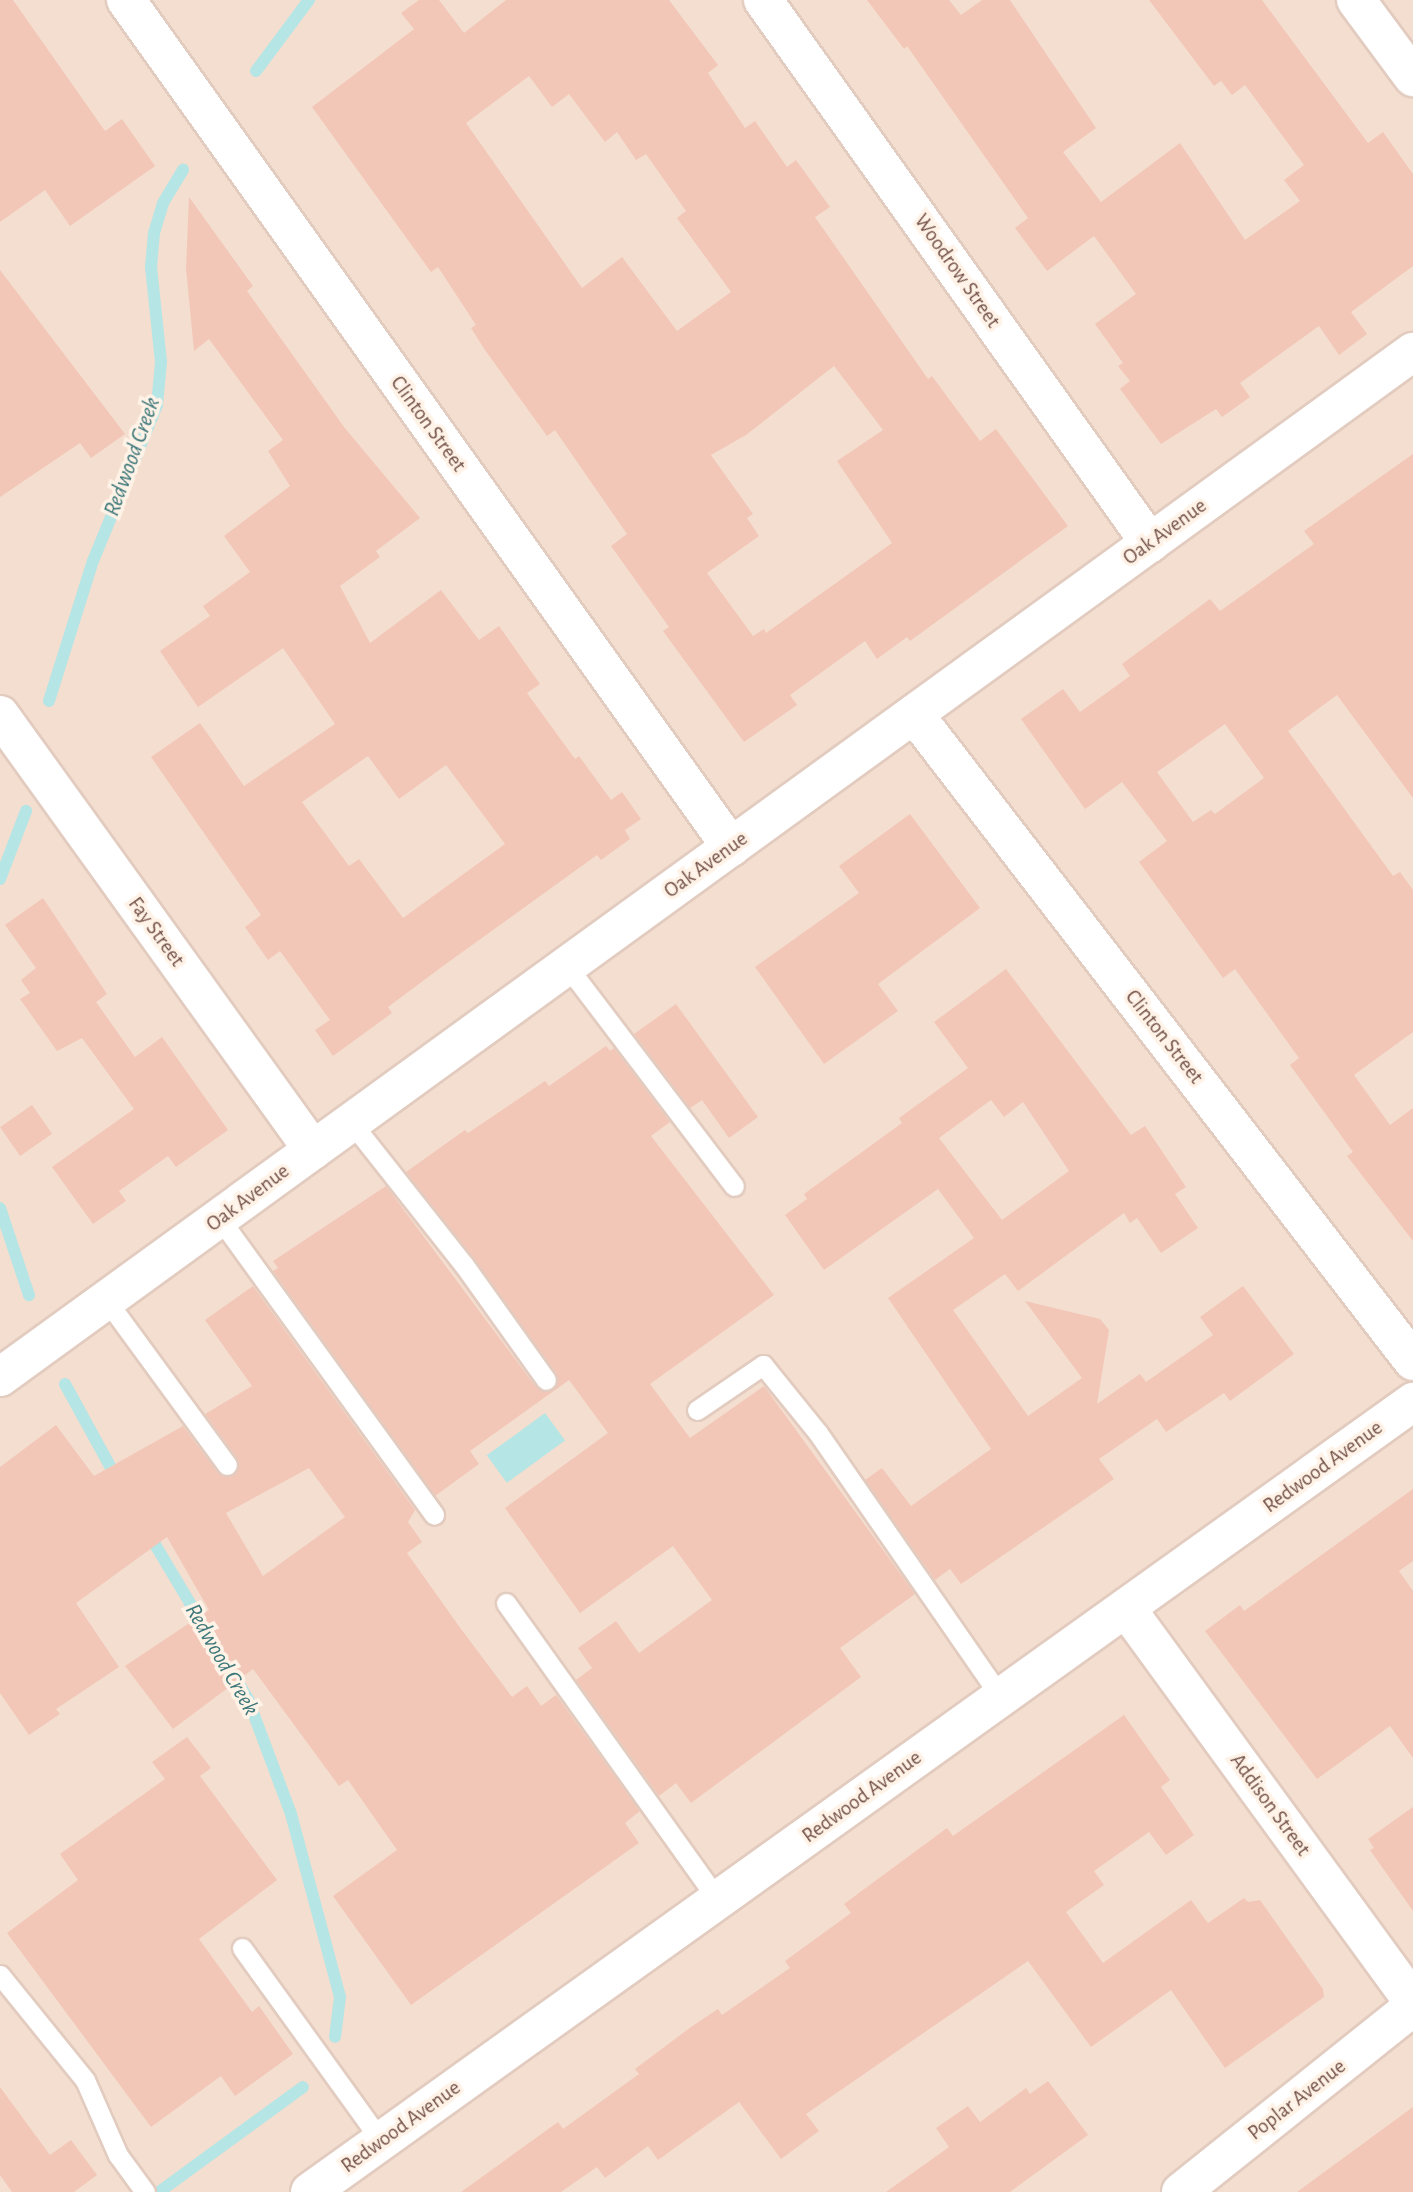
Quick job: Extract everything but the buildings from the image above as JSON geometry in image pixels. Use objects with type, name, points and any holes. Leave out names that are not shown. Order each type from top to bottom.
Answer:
[{"type":"street","name":"Clinton Street","points":[[126,0],[730,847]]},
{"type":"street","name":"Woodrow Street","points":[[763,0],[1150,543]]},
{"type":"street","points":[[1356,0],[1413,77]]},
{"type":"street","name":"Oak Avenue","points":[[0,1377],[1413,352]]},
{"type":"street","name":"Clinton Street","points":[[914,714],[1413,1361]]},
{"type":"street","name":"Fay Street","points":[[0,715],[313,1150]]},
{"type":"street","name":"Redwood Avenue","points":[[310,2192],[1413,1402]]},
{"type":"street","name":"Addison Street","points":[[1126,1608],[1413,2002]]},
{"type":"street","name":"Poplar Avenue","points":[[1181,2192],[1413,2007]]},
{"type":"lane","points":[[567,966],[734,1186]]},
{"type":"lane","points":[[351,1122],[464,1265],[546,1380]]},
{"type":"lane","points":[[220,1219],[434,1515]]},
{"type":"lane","points":[[107,1301],[227,1465]]},
{"type":"lane","points":[[697,1410],[763,1365],[818,1433],[1001,1698]]},
{"type":"lane","points":[[506,1603],[718,1899]]},
{"type":"lane","points":[[242,1948],[381,2141]]},
{"type":"lane","points":[[0,1975],[85,2080],[118,2155],[143,2190]]},
{"type":"shaded area","points":[[0,0],[1413,0],[1413,2192],[0,2192]]},
{"type":"water","points":[[545,1413],[565,1441],[507,1483],[487,1455]]},
{"type":"waterway","name":"Redwood Creek","points":[[256,71],[309,0]]},
{"type":"waterway","name":"Redwood Creek","points":[[49,701],[93,561],[157,405],[161,362],[151,267],[154,233],[163,203],[183,170]]},
{"type":"waterway","name":"Redwood Creek","points":[[0,879],[26,811]]},
{"type":"waterway","name":"Redwood Creek","points":[[0,1208],[29,1295]]},
{"type":"waterway","name":"Redwood Creek","points":[[65,1384],[117,1479]]},
{"type":"waterway","name":"Redwood Creek","points":[[147,1531],[206,1630]]},
{"type":"waterway","name":"Redwood Creek","points":[[230,1669],[248,1699],[291,1814],[340,1997],[335,2037]]},
{"type":"waterway","name":"Redwood Creek","points":[[159,2192],[303,2087]]}]
